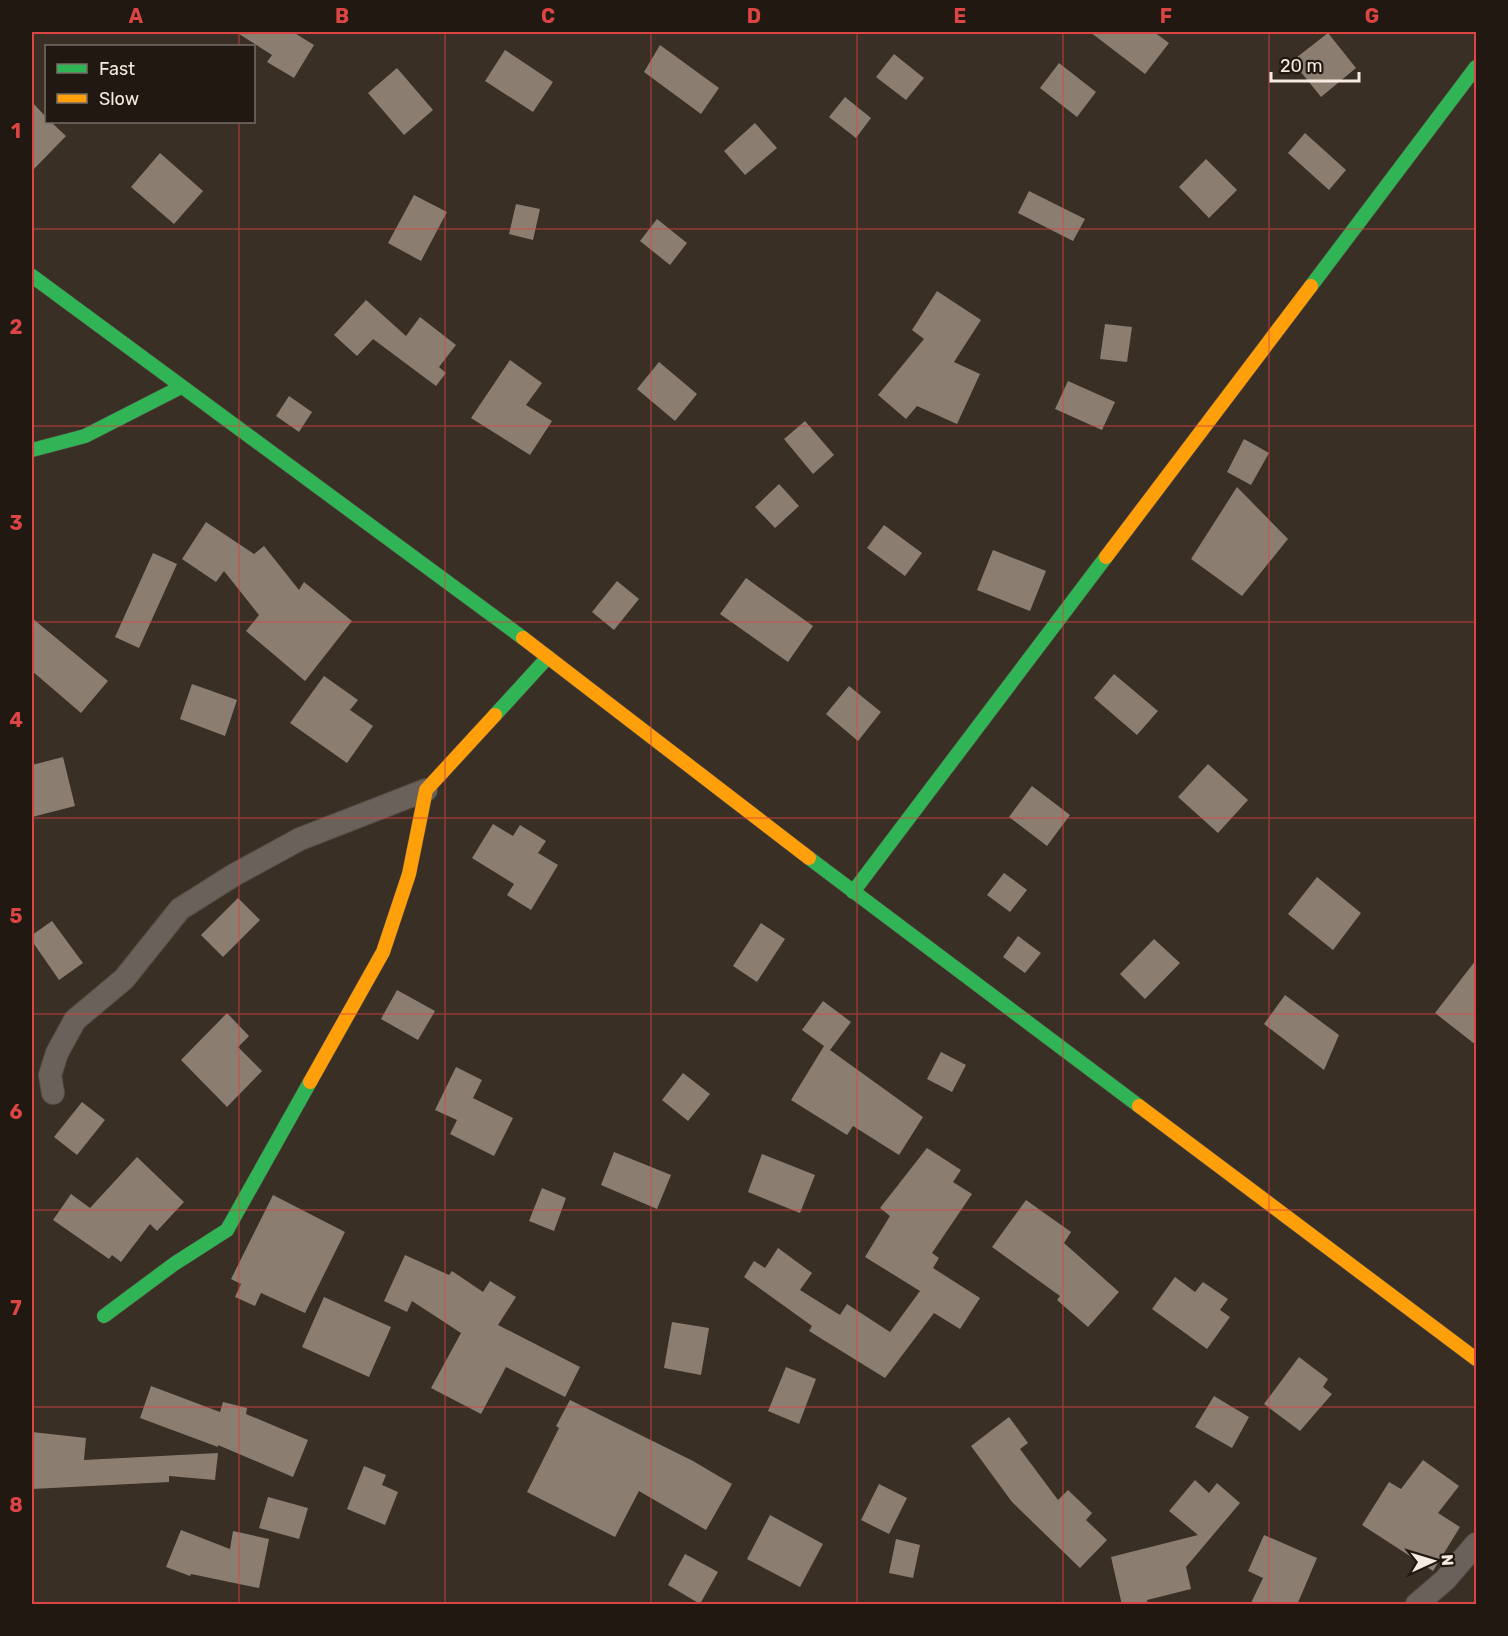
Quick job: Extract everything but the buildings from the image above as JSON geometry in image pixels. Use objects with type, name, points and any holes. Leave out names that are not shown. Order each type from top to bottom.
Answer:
[{"type":"street","points":[[853,892],[1476,67]]},
{"type":"street","points":[[32,276],[548,657],[853,892],[1476,1359]]},
{"type":"street","points":[[32,450],[85,436],[181,387]]},
{"type":"street","points":[[53,1093],[50,1075],[57,1053],[75,1020],[124,979],[180,909],[234,875],[300,840],[426,790],[548,657]]},
{"type":"street","points":[[104,1316],[174,1264],[226,1230],[383,952],[409,874],[426,790]]},
{"type":"street","points":[[1417,1605],[1444,1580],[1476,1544]]},
{"type":"traffic: fast","points":[[1311,286],[1476,67]]},
{"type":"traffic: fast","points":[[32,276],[523,638]]},
{"type":"traffic: fast","points":[[32,450],[85,436],[181,387]]},
{"type":"traffic: fast","points":[[853,892],[1106,557]]},
{"type":"traffic: fast","points":[[495,715],[548,657]]},
{"type":"traffic: fast","points":[[809,858],[1139,1106]]},
{"type":"traffic: fast","points":[[104,1316],[174,1264],[227,1230],[310,1082]]},
{"type":"traffic: slow","points":[[1106,557],[1311,286]]},
{"type":"traffic: slow","points":[[523,638],[809,858]]},
{"type":"traffic: slow","points":[[310,1082],[383,952],[409,874],[426,790],[495,715]]},
{"type":"traffic: slow","points":[[1139,1106],[1476,1359]]}]
